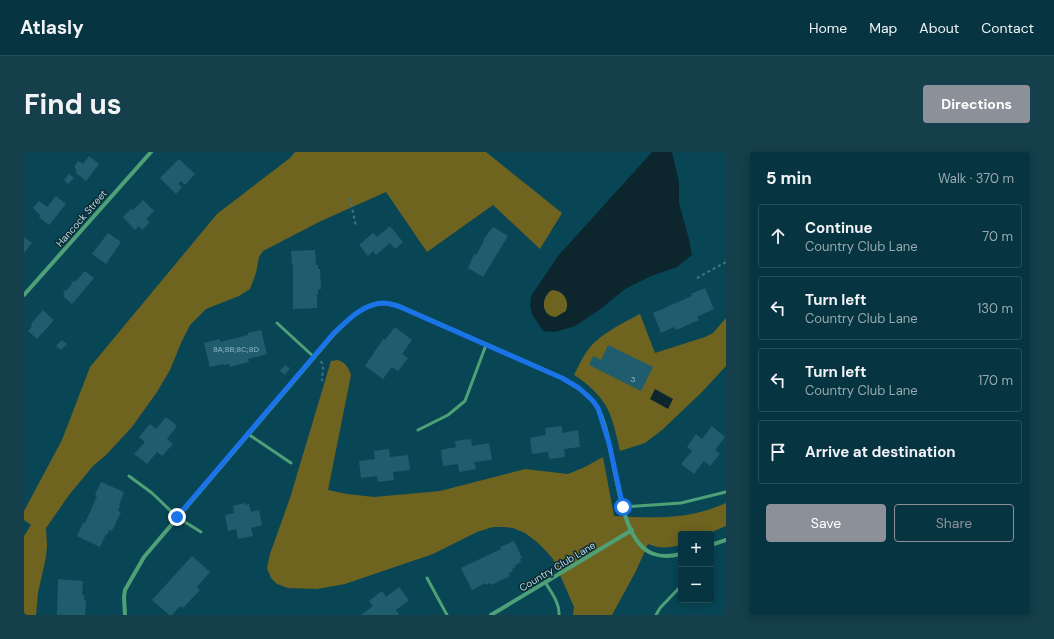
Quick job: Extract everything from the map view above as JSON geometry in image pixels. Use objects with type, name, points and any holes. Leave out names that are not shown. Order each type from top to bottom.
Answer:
[{"type":"street","name":"Hancock Street","points":[[24,295],[151,152]]},
{"type":"street","points":[[125,615],[125,590],[144,557],[177,517],[333,334],[355,315],[370,306],[384,303],[398,306],[562,378],[579,388],[598,408],[605,428],[623,507],[632,530],[640,544],[652,554],[660,556],[678,554]]},
{"type":"street","name":"Country Club Lane","points":[[491,615],[632,530]]},
{"type":"street","points":[[714,544],[726,540]]},
{"type":"lane","points":[[277,323],[315,356]]},
{"type":"lane","points":[[418,430],[448,415],[465,401],[486,345]]},
{"type":"lane","points":[[248,434],[291,463]]},
{"type":"lane","points":[[129,476],[152,493],[177,517],[201,532]]},
{"type":"lane","points":[[623,507],[681,503],[726,492]]},
{"type":"lane","points":[[427,578],[447,615]]},
{"type":"lane","points":[[545,582],[556,600],[559,615]]},
{"type":"lane","points":[[656,615],[660,608],[678,589]]},
{"type":"path","points":[[350,198],[356,227]]},
{"type":"path","points":[[697,278],[726,262]]},
{"type":"path","points":[[315,356],[322,362],[322,381]]},
{"type":"shaded area","points":[[295,152],[486,152],[562,213],[540,249],[493,205],[427,252],[386,192],[321,221],[263,251],[259,257],[256,273],[250,289],[239,296],[206,309],[190,325],[170,370],[157,392],[132,427],[106,455],[93,466],[69,495],[46,528],[46,557],[38,593],[36,615],[24,615],[24,536],[31,525],[24,520],[24,511],[62,440],[90,367],[217,214],[290,158]]},
{"type":"shaded area","points":[[552,290],[556,290],[565,296],[567,303],[566,311],[556,317],[547,314],[544,306],[545,297]]},
{"type":"shaded area","points":[[640,314],[655,353],[705,337],[713,333],[726,318],[726,366],[702,392],[662,430],[645,443],[620,451],[612,420],[604,403],[582,380],[574,375],[585,354],[600,337]]},
{"type":"shaded area","points":[[338,360],[343,362],[351,375],[328,490],[374,497],[440,491],[525,469],[568,474],[603,457],[614,516],[671,517],[712,509],[726,503],[726,526],[714,531],[678,531],[678,546],[664,548],[648,544],[636,571],[612,615],[573,615],[574,607],[553,559],[537,542],[525,533],[513,528],[505,527],[493,527],[477,532],[433,554],[345,584],[317,589],[288,588],[277,584],[271,578],[267,568],[270,554],[290,498],[331,361]]},
{"type":"water","points":[[652,152],[672,152],[679,182],[679,203],[692,255],[677,267],[651,276],[625,289],[598,311],[575,326],[555,332],[543,331],[532,314],[530,306],[531,296],[558,256]],"holes":[[[552,290],[556,290],[565,296],[567,303],[566,311],[556,317],[547,314],[544,306],[545,297]]]},
{"type":"water","points":[[655,389],[673,399],[668,409],[650,399]]},
{"type":"building","points":[[89,156],[99,164],[86,181],[75,172],[77,170],[74,167],[78,161],[83,164]]},
{"type":"building","points":[[179,159],[195,174],[185,185],[181,181],[178,184],[182,187],[176,194],[160,178]]},
{"type":"building","points":[[69,174],[74,178],[68,184],[64,180]]},
{"type":"building","points":[[56,196],[66,204],[49,225],[39,217],[40,215],[33,208],[39,201],[47,207]]},
{"type":"building","points":[[143,200],[154,211],[146,219],[150,222],[142,230],[139,226],[135,230],[123,217]]},
{"type":"building","points":[[390,226],[403,242],[395,249],[390,243],[376,255],[373,251],[368,256],[359,245],[373,233],[377,237]]},
{"type":"building","points":[[493,227],[508,236],[483,277],[468,268],[474,254],[476,255],[484,241],[483,240]]},
{"type":"building","points":[[108,233],[121,242],[106,264],[92,254]]},
{"type":"building","points":[[24,237],[32,243],[24,253]]},
{"type":"building","points":[[315,250],[316,265],[318,265],[318,269],[320,269],[321,289],[318,289],[317,308],[293,309],[293,265],[291,251]]},
{"type":"building","points":[[85,271],[94,278],[72,304],[63,296],[65,294],[63,292],[65,290],[66,291],[72,284],[71,283],[73,281],[75,282]]},
{"type":"building","points":[[705,288],[714,309],[697,317],[699,320],[676,330],[674,327],[661,333],[653,313],[692,296],[691,294]]},
{"type":"building","points":[[43,310],[54,320],[37,339],[28,331],[32,326],[31,324]]},
{"type":"building","points":[[395,327],[412,340],[402,354],[408,358],[398,371],[392,367],[383,379],[365,366],[383,339],[385,340]]},
{"type":"building","points":[[261,330],[267,354],[248,359],[249,362],[230,367],[229,364],[224,364],[210,367],[204,343],[220,339],[220,342]]},
{"type":"building","points":[[62,340],[67,344],[61,350],[56,346]]},
{"type":"building","points":[[608,345],[653,367],[641,391],[589,365],[593,356],[601,360]]},
{"type":"building","points":[[285,365],[290,368],[285,375],[280,371]]},
{"type":"building","points":[[166,417],[177,426],[167,439],[173,444],[162,456],[157,452],[147,464],[134,454],[145,442],[139,437],[150,424],[156,429]]},
{"type":"building","points":[[562,426],[562,433],[578,430],[580,447],[564,449],[565,457],[549,459],[548,452],[532,454],[530,438],[546,435],[545,428]]},
{"type":"building","points":[[712,426],[725,437],[715,450],[720,454],[710,466],[704,461],[694,474],[681,464],[692,451],[687,447],[696,434],[702,439]]},
{"type":"building","points":[[471,439],[472,446],[489,443],[492,460],[474,462],[476,469],[459,472],[458,464],[443,466],[441,450],[456,447],[455,441]]},
{"type":"building","points":[[389,449],[390,457],[408,455],[410,470],[393,472],[394,480],[378,482],[377,476],[361,478],[359,461],[375,459],[374,451]]},
{"type":"building","points":[[101,482],[124,492],[118,511],[121,512],[112,531],[109,530],[107,535],[106,534],[100,547],[77,536],[83,523],[85,523],[97,496],[95,495]]},
{"type":"building","points":[[245,503],[245,505],[249,504],[251,512],[259,510],[262,525],[251,528],[253,536],[238,539],[236,529],[228,531],[225,515],[234,513],[233,506]]},
{"type":"building","points":[[514,541],[522,558],[520,559],[521,562],[515,565],[516,567],[512,569],[513,571],[509,573],[510,576],[491,585],[490,583],[486,585],[485,583],[472,590],[461,568],[501,549],[500,547]]},
{"type":"building","points":[[192,556],[210,572],[197,587],[200,590],[183,608],[180,606],[172,615],[169,615],[152,600]]},
{"type":"building","points":[[58,579],[83,581],[82,595],[84,595],[84,600],[86,600],[85,615],[57,615]]},
{"type":"building","points":[[399,587],[409,600],[396,610],[399,615],[361,615],[373,606],[369,601],[382,591],[386,597]]},
{"type":"route","points":[[177,517],[333,334],[348,320],[362,310],[376,304],[384,303],[398,306],[562,378],[579,388],[598,408],[609,443],[623,507]]}]
